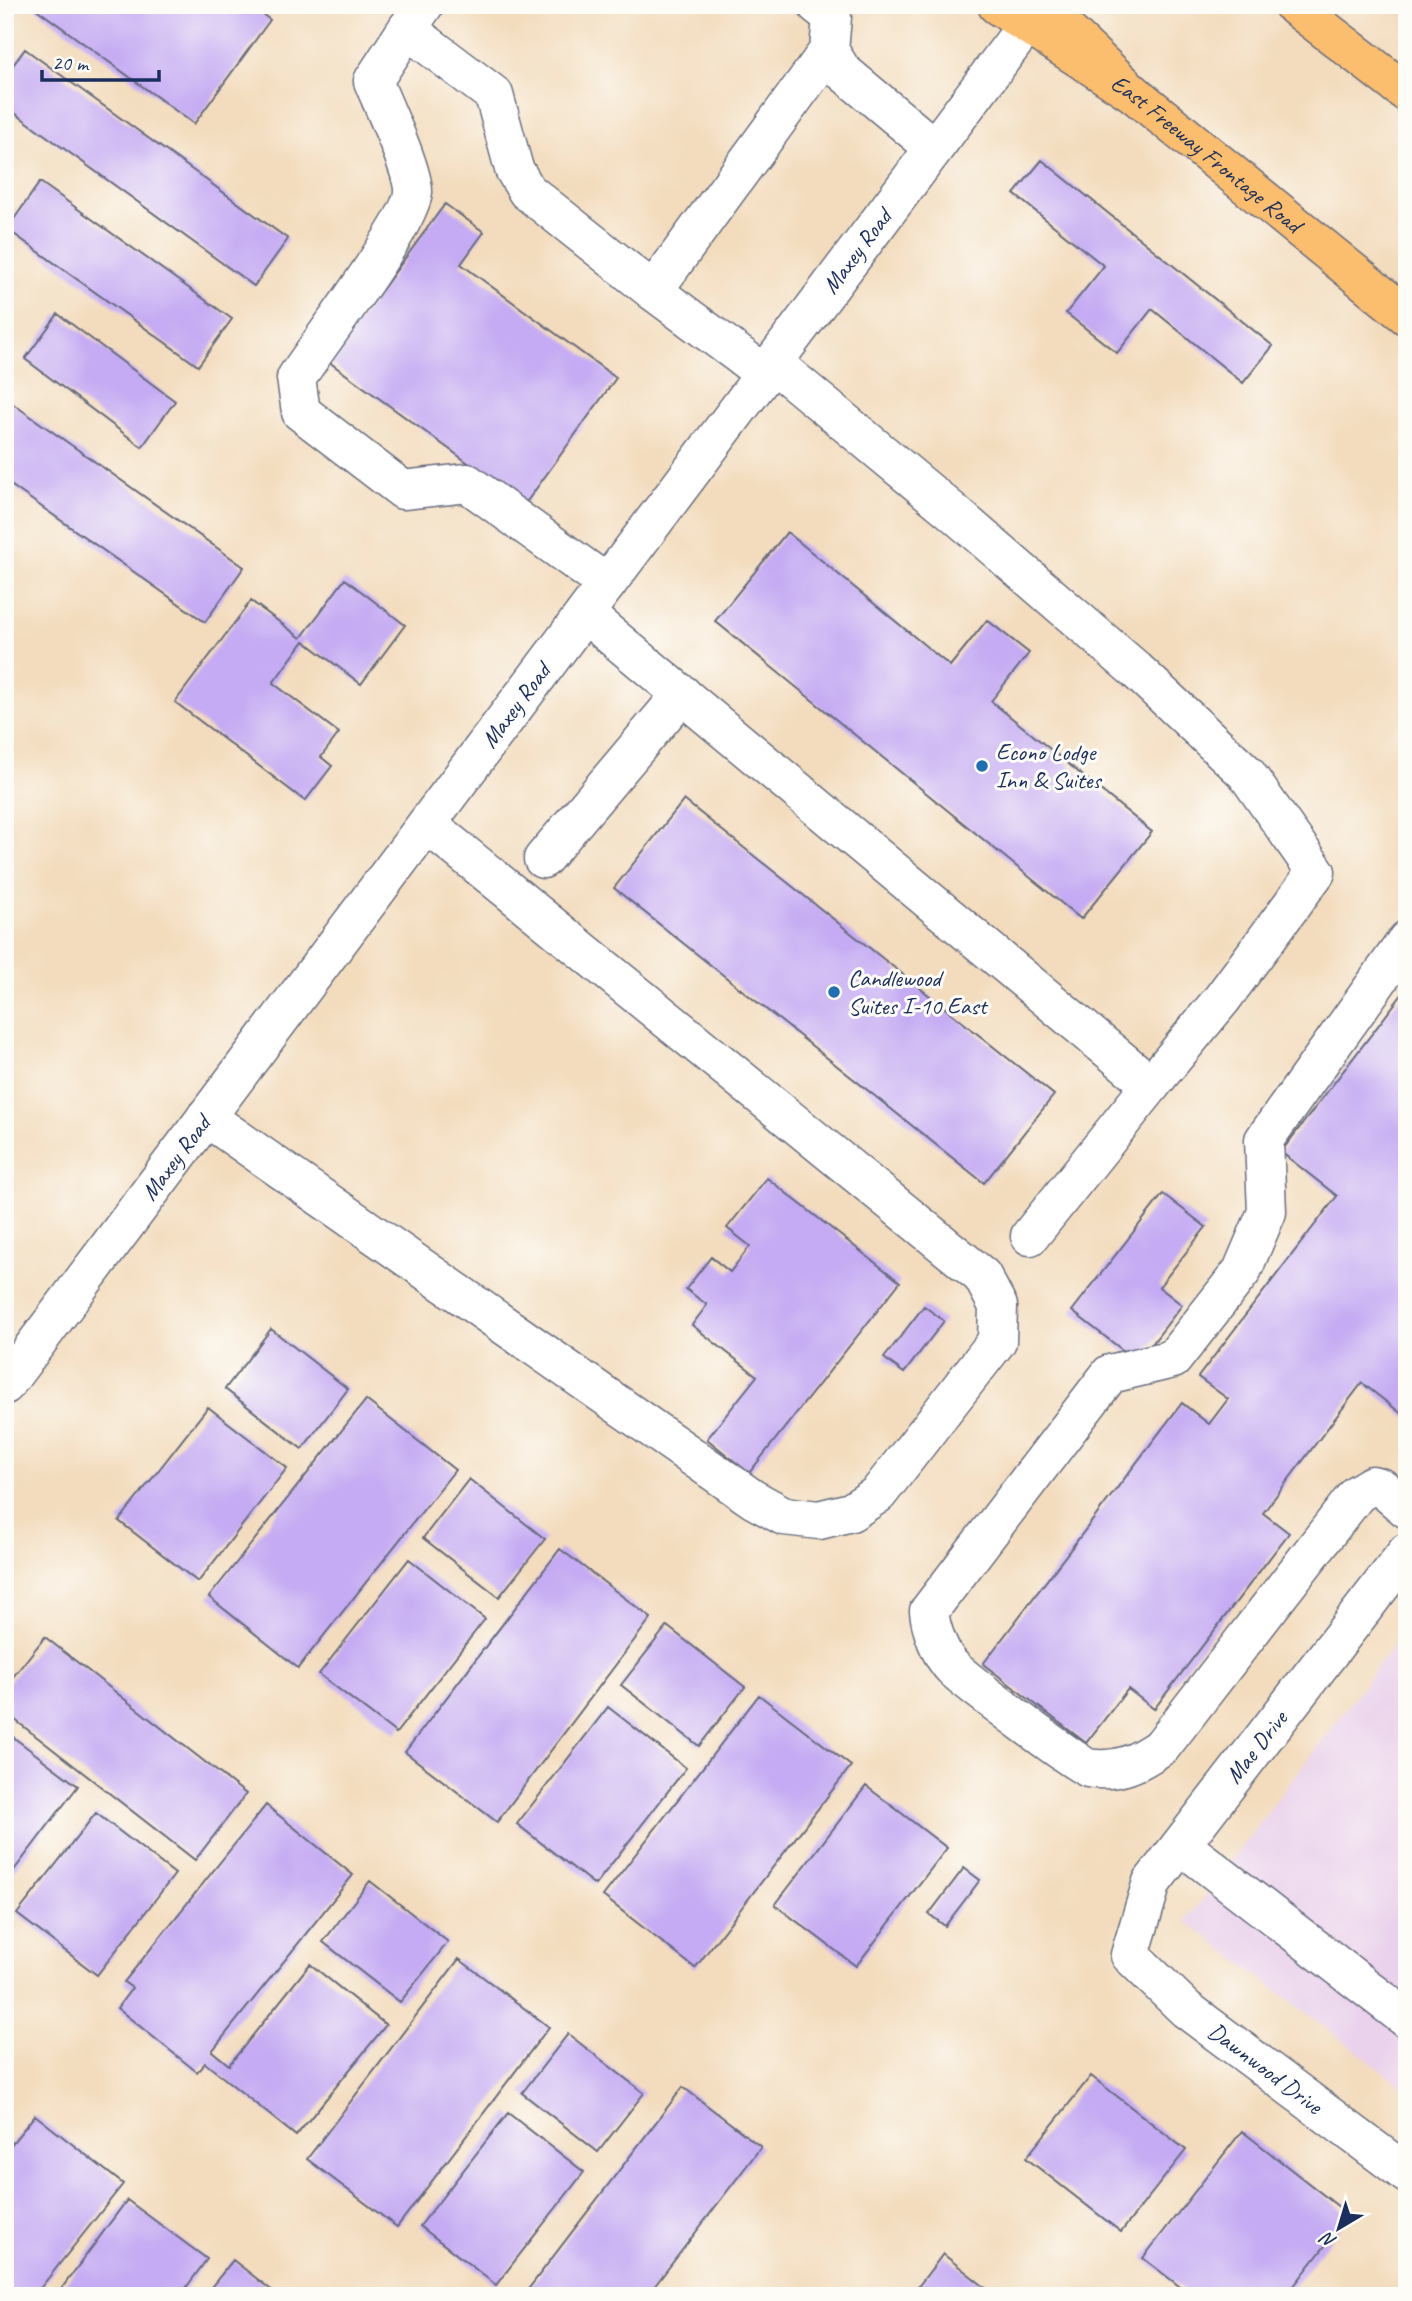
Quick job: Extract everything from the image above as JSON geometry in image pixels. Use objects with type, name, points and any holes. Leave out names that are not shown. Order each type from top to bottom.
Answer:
[{"type":"main road","points":[[1293,5],[1407,93]]},
{"type":"main road","name":"East Freeway Frontage Road","points":[[1021,12],[1133,93],[1407,316]]},
{"type":"street","points":[[653,291],[829,50],[832,17],[817,5]]},
{"type":"street","name":"Maxey Road","points":[[5,1385],[934,148],[1021,12]]},
{"type":"street","points":[[1030,1236],[1222,999],[1316,872],[1246,773],[1136,670],[1034,582],[769,368],[653,291],[527,191],[514,169],[494,94],[416,17],[373,81],[400,148],[413,192],[399,226],[296,378],[300,412],[403,490],[467,484],[596,599],[682,694],[1152,1085]]},
{"type":"street","points":[[829,50],[842,71],[934,148]]},
{"type":"street","points":[[543,859],[682,694]]},
{"type":"street","points":[[206,1118],[753,1499],[784,1516],[819,1520],[851,1512],[878,1494],[997,1341],[998,1306],[982,1276],[428,824]]},
{"type":"street","points":[[1407,940],[1264,1140],[1267,1212],[1242,1271],[1173,1359],[1110,1374],[929,1611],[931,1628],[953,1668],[1084,1768],[1114,1770],[1138,1762],[1162,1746],[1357,1494],[1372,1485],[1382,1488],[1407,1509]]},
{"type":"street","name":"Mae Drive","points":[[1130,1955],[1152,1882],[1407,1552]]},
{"type":"street","points":[[1181,1845],[1407,2020]]},
{"type":"street","name":"Dawnwood Drive","points":[[1130,1955],[1186,2009],[1407,2174]]},
{"type":"shaded area","points":[[1407,1627],[1407,2090],[1186,1921]]},
{"type":"building","points":[[31,5],[250,5],[270,20],[194,124]]},
{"type":"building","points":[[25,49],[288,239],[254,286],[5,106],[5,76]]},
{"type":"building","points":[[1042,160],[1273,346],[1243,383],[1152,309],[1117,353],[1066,313],[1104,266],[1014,194]]},
{"type":"building","points":[[40,182],[232,319],[198,366],[7,229]]},
{"type":"building","points":[[445,204],[484,232],[461,264],[616,378],[525,504],[329,362]]},
{"type":"building","points":[[58,314],[175,401],[142,447],[25,359]]},
{"type":"building","points":[[6,399],[244,567],[205,622],[5,481]]},
{"type":"building","name":"Econo Lodge Inn & Suites","points":[[787,532],[950,666],[987,620],[1029,653],[991,701],[1152,832],[1081,919],[715,621]]},
{"type":"building","points":[[345,579],[405,625],[361,684],[304,641],[273,683],[339,733],[321,757],[332,766],[305,801],[175,702],[251,601],[301,638]]},
{"type":"building","name":"Candlewood Suites I-10 East","points":[[684,800],[1054,1095],[984,1183],[614,888]]},
{"type":"building","points":[[1407,988],[1407,1418],[1362,1383],[1263,1513],[1289,1533],[1154,1709],[1128,1689],[1086,1743],[983,1664],[1182,1403],[1209,1424],[1228,1399],[1198,1377],[1337,1196],[1281,1152]]},
{"type":"building","points":[[767,1178],[900,1282],[749,1473],[707,1439],[757,1376],[692,1325],[707,1305],[686,1289],[711,1257],[730,1272],[750,1246],[727,1228]]},
{"type":"building","points":[[1163,1194],[1206,1227],[1159,1287],[1182,1305],[1138,1362],[1072,1311]]},
{"type":"building","points":[[924,1306],[944,1321],[904,1373],[884,1358]]},
{"type":"building","points":[[271,1329],[348,1389],[302,1449],[225,1389]]},
{"type":"building","points":[[366,1400],[455,1470],[298,1668],[209,1597]]},
{"type":"building","points":[[208,1407],[287,1468],[198,1582],[119,1521]]},
{"type":"building","points":[[469,1479],[545,1539],[499,1597],[423,1538]]},
{"type":"building","points":[[560,1549],[651,1618],[497,1822],[405,1752]]},
{"type":"building","points":[[409,1559],[485,1619],[396,1733],[319,1674]]},
{"type":"building","points":[[667,1626],[745,1687],[699,1746],[621,1685]]},
{"type":"building","points":[[45,1637],[246,1794],[195,1860],[5,1712],[5,1687]]},
{"type":"building","points":[[759,1695],[851,1766],[695,1968],[603,1896]]},
{"type":"building","points":[[608,1707],[686,1768],[595,1885],[517,1824]]},
{"type":"building","points":[[5,1731],[78,1786],[5,1882]]},
{"type":"building","points":[[866,1786],[947,1848],[856,1966],[775,1905]]},
{"type":"building","points":[[266,1805],[353,1875],[212,2051],[229,2065],[310,1964],[386,2025],[296,2136],[205,2063],[197,2072],[117,2008],[132,1988],[124,1982]]},
{"type":"building","points":[[96,1813],[175,1874],[97,1975],[17,1914]]},
{"type":"building","points":[[964,1868],[980,1880],[945,1926],[929,1914]]},
{"type":"building","points":[[370,1881],[448,1942],[400,2002],[323,1942]]},
{"type":"building","points":[[459,1959],[549,2027],[397,2227],[307,2159]]},
{"type":"building","points":[[568,2034],[644,2093],[598,2152],[522,2093]]},
{"type":"building","points":[[1091,2076],[1186,2150],[1121,2232],[1026,2158]]},
{"type":"building","points":[[683,2087],[761,2147],[647,2296],[523,2296]]},
{"type":"building","points":[[508,2113],[584,2172],[496,2285],[420,2226]]},
{"type":"building","points":[[35,2115],[123,2184],[34,2296],[5,2296],[5,2152]]},
{"type":"building","points":[[1242,2131],[1349,2215],[1286,2296],[1192,2296],[1143,2258]]},
{"type":"building","points":[[127,2200],[207,2259],[180,2296],[56,2296]]},
{"type":"building","points":[[943,2254],[996,2296],[911,2296]]},
{"type":"building","points":[[233,2260],[279,2296],[204,2296]]},
{"type":"place","name":"Econo Lodge Inn & Suites","points":[[982,766]]},
{"type":"place","name":"Candlewood Suites I-10 East","points":[[834,992]]}]
